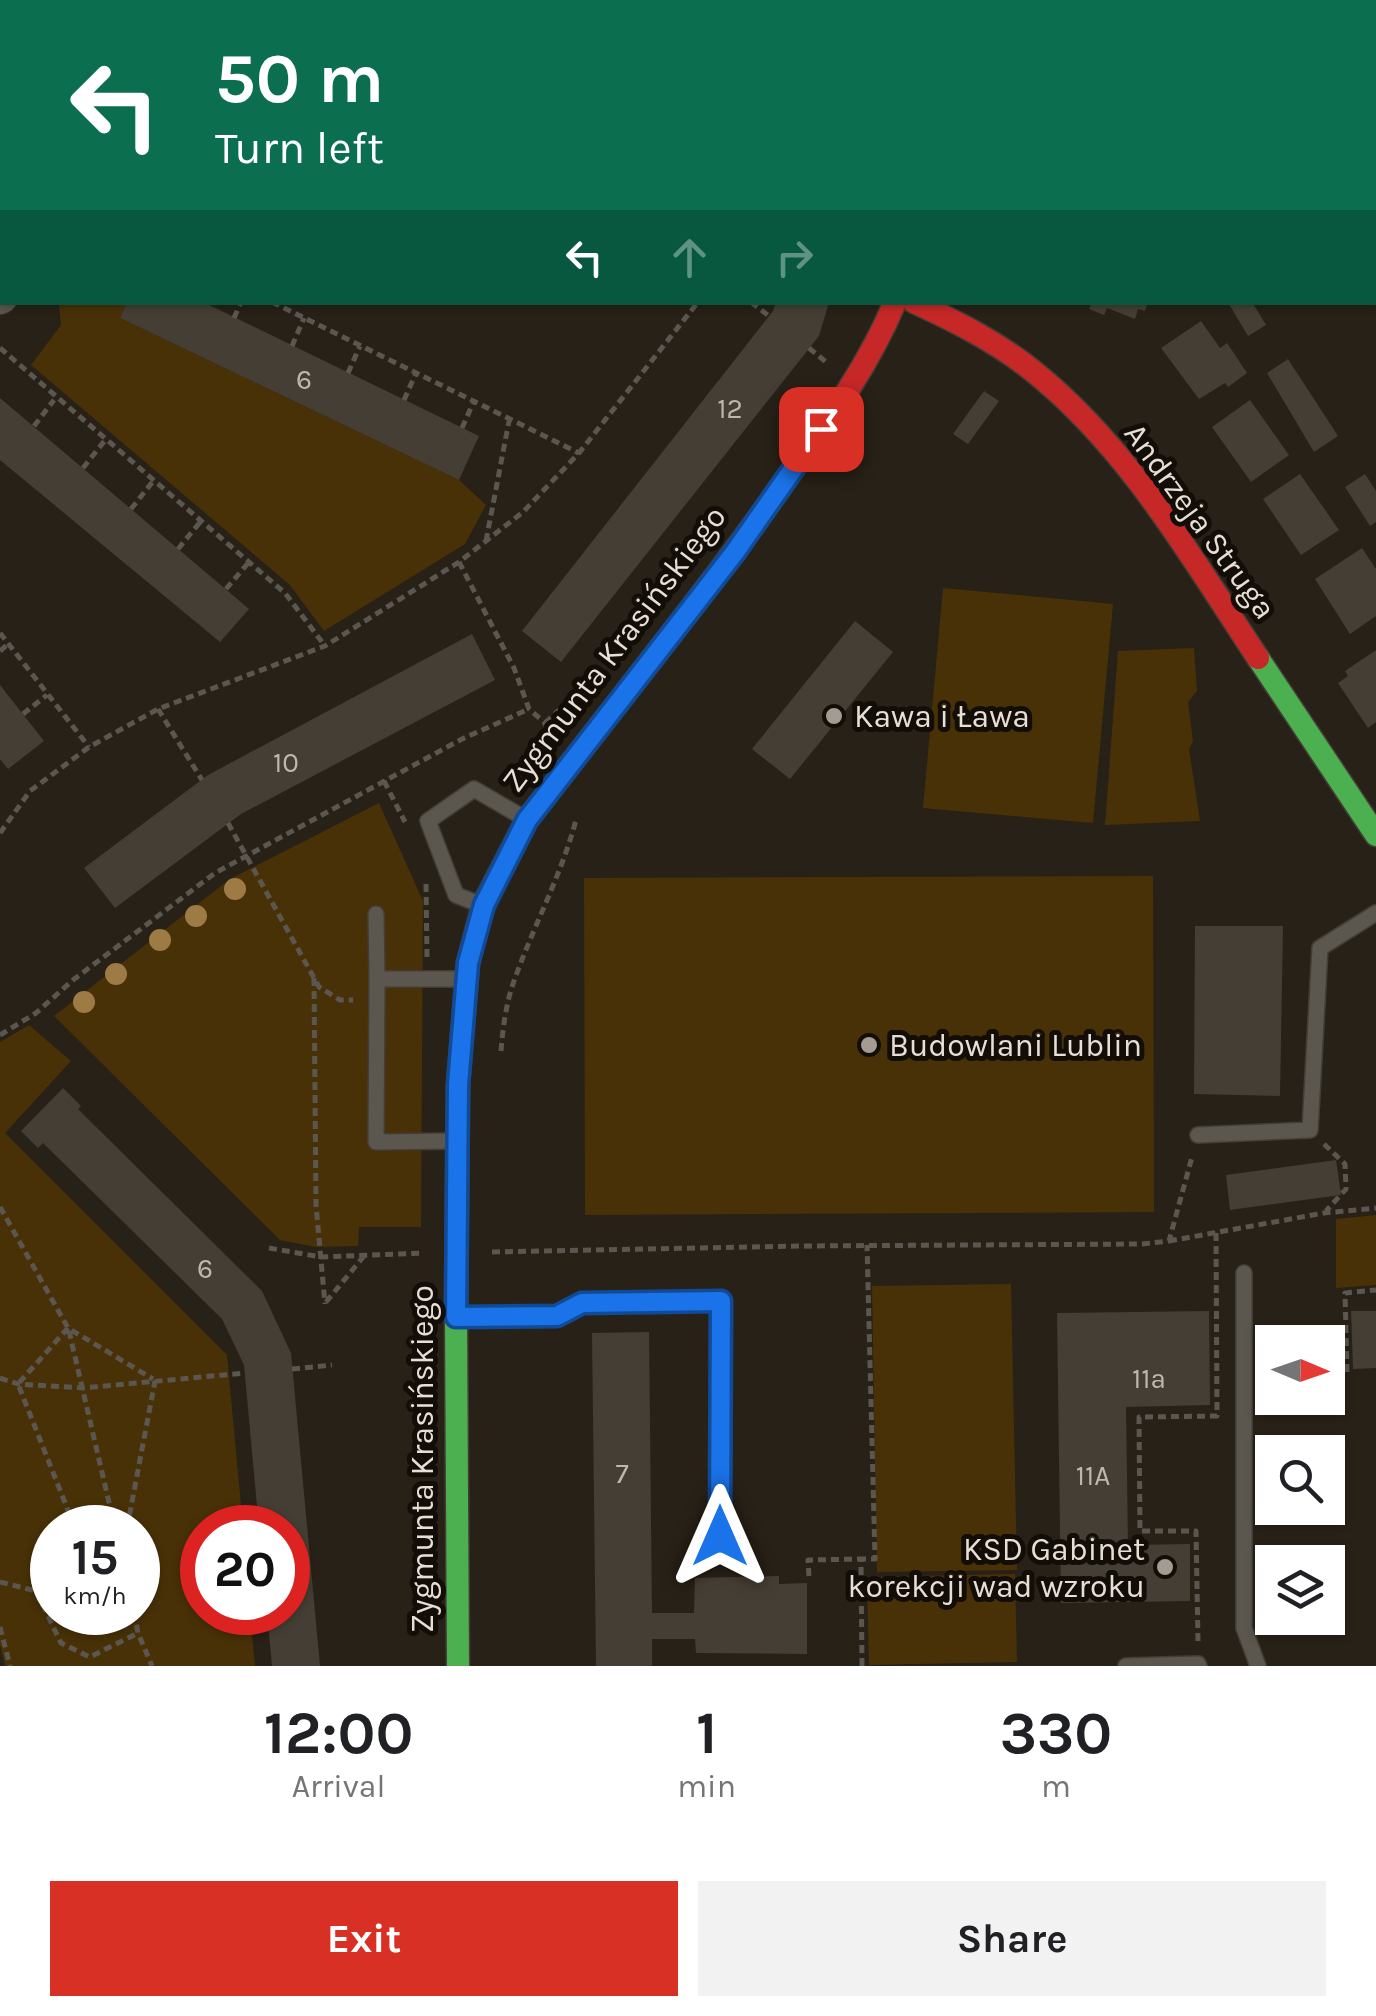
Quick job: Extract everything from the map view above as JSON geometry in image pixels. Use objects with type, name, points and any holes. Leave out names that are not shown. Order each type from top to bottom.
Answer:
[{"type":"street","name":"Zygmunta Krasińskiego","points":[[458,1666],[458,1085],[468,963],[484,905],[527,820],[735,552],[856,382],[893,305]]},
{"type":"street","name":"Andrzeja Struga","points":[[920,305],[985,338],[1032,370],[1112,448],[1162,513],[1376,835]]},
{"type":"lane","points":[[484,905],[456,895],[428,822],[474,789],[527,820]]},
{"type":"lane","points":[[1198,1135],[1310,1130],[1320,948],[1376,913]]},
{"type":"lane","points":[[376,914],[376,1142],[457,1141]]},
{"type":"lane","points":[[377,979],[467,978]]},
{"type":"lane","points":[[1244,1272],[1244,1628],[1258,1666]]},
{"type":"lane","points":[[456,1317],[557,1316],[582,1303],[721,1301],[720,1536]]},
{"type":"lane","points":[[1126,1666],[1199,1665]]},
{"type":"path","points":[[234,318],[240,305]]},
{"type":"path","points":[[278,305],[579,453]]},
{"type":"path","points":[[0,833],[30,791],[89,747],[158,709],[325,646],[459,562],[524,512],[579,453],[696,305]]},
{"type":"path","points":[[756,305],[769,316]]},
{"type":"path","points":[[292,346],[304,318]]},
{"type":"path","points":[[348,373],[360,346]]},
{"type":"path","points":[[0,348],[286,594],[325,646]]},
{"type":"path","points":[[809,348],[819,356]]},
{"type":"path","points":[[404,400],[416,374]]},
{"type":"path","points":[[34,426],[54,400]]},
{"type":"path","points":[[462,428],[474,401]]},
{"type":"path","points":[[486,541],[509,421]]},
{"type":"path","points":[[82,468],[106,438]]},
{"type":"path","points":[[131,509],[154,480]]},
{"type":"path","points":[[178,549],[201,521]]},
{"type":"path","points":[[226,590],[249,562]]},
{"type":"path","points":[[459,562],[514,668],[530,709],[546,722],[549,767],[581,789],[568,848],[513,984],[500,1059]]},
{"type":"path","points":[[0,633],[89,747]]},
{"type":"path","points":[[0,651],[8,644]]},
{"type":"path","points":[[23,714],[47,695]]},
{"type":"path","points":[[158,709],[202,780]]},
{"type":"path","points":[[0,1035],[36,1013],[73,980],[215,873],[462,739],[530,709]]},
{"type":"path","points":[[228,822],[319,986],[340,1000],[376,1000]]},
{"type":"path","points":[[314,978],[316,1194],[324,1304],[365,1255]]},
{"type":"path","points":[[1310,1130],[1345,1164],[1346,1189],[1324,1213]]},
{"type":"path","points":[[1169,1241],[1198,1135]]},
{"type":"path","points":[[0,1207],[68,1328],[110,1505]]},
{"type":"path","points":[[456,1252],[1142,1244],[1376,1208]]},
{"type":"path","points":[[1199,1665],[1196,1532],[1140,1531],[1139,1416],[1217,1416],[1216,1232]]},
{"type":"path","points":[[809,1576],[808,1560],[875,1559],[867,1245]]},
{"type":"path","points":[[269,1248],[320,1257],[426,1252]]},
{"type":"path","points":[[1347,1372],[1346,1293],[1376,1290]]},
{"type":"path","points":[[68,1328],[155,1381]]},
{"type":"path","points":[[18,1384],[68,1328]]},
{"type":"path","points":[[292,1369],[332,1365]]},
{"type":"path","points":[[0,1378],[18,1384],[84,1388],[245,1373]]},
{"type":"path","points":[[131,1505],[155,1381]]},
{"type":"path","points":[[18,1384],[66,1505]]},
{"type":"path","points":[[861,1558],[862,1666]]},
{"type":"path","points":[[0,1582],[30,1590]]},
{"type":"path","points":[[0,1627],[10,1666]]},
{"type":"path","points":[[57,1635],[61,1643],[90,1656],[136,1635]]},
{"type":"path","points":[[138,1635],[152,1666]]},
{"type":"shaded area","points":[[59,305],[126,305],[120,318],[459,480],[486,505],[465,544],[324,631],[290,585],[31,365],[61,325]]},
{"type":"shaded area","points":[[943,588],[1113,604],[1093,823],[923,808]]},
{"type":"shaded area","points":[[1194,648],[1197,691],[1188,702],[1193,741],[1189,749],[1200,821],[1105,825],[1118,651]]},
{"type":"shaded area","points":[[379,803],[423,901],[421,1227],[359,1227],[358,1246],[316,1247],[280,1240],[54,1016],[230,879]]},
{"type":"shaded area","name":"Budowlani Lublin","points":[[1153,876],[1154,1212],[585,1215],[584,878]]},
{"type":"shaded area","points":[[29,1025],[71,1061],[5,1133],[227,1355],[241,1505],[180,1505],[180,1635],[252,1635],[255,1666],[5,1666],[0,1645],[0,1042]]},
{"type":"shaded area","points":[[1376,1215],[1376,1285],[1336,1288],[1336,1219]]},
{"type":"shaded area","points":[[1011,1284],[1017,1570],[877,1572],[872,1286]]},
{"type":"shaded area","points":[[1015,1574],[1017,1662],[869,1665],[867,1577]]},
{"type":"building","points":[[126,305],[209,305],[479,436],[459,480],[120,318]]},
{"type":"building","points":[[775,305],[828,305],[819,336],[561,662],[522,631]]},
{"type":"building","points":[[1091,305],[1147,305],[1145,311],[1138,309],[1135,319],[1107,308],[1104,315],[1089,309]]},
{"type":"building","points":[[1230,305],[1254,305],[1266,325],[1248,336]]},
{"type":"building","points":[[1201,321],[1220,348],[1227,343],[1247,373],[1228,387],[1225,383],[1199,399],[1161,348]]},
{"type":"building","points":[[1288,359],[1338,436],[1314,452],[1267,373]]},
{"type":"building","points":[[984,391],[999,401],[968,444],[953,434]]},
{"type":"building","points":[[0,398],[249,609],[220,642],[0,460]]},
{"type":"building","points":[[1250,400],[1289,455],[1251,482],[1212,427]]},
{"type":"building","points":[[1300,474],[1339,530],[1301,555],[1263,499]]},
{"type":"building","points":[[1365,474],[1376,491],[1376,522],[1370,526],[1345,487]]},
{"type":"building","points":[[1362,548],[1376,569],[1376,616],[1350,634],[1315,579]]},
{"type":"building","points":[[855,621],[893,652],[790,779],[752,749]]},
{"type":"building","points":[[472,634],[495,680],[241,814],[115,908],[84,868],[208,775]]},
{"type":"building","points":[[1376,650],[1376,722],[1368,728],[1338,683],[1348,676],[1345,671]]},
{"type":"building","points":[[0,685],[44,741],[8,769],[0,759]]},
{"type":"building","points":[[1195,926],[1283,926],[1280,1096],[1194,1094]]},
{"type":"building","points":[[63,1088],[81,1106],[78,1109],[262,1291],[291,1353],[305,1505],[257,1505],[244,1365],[222,1319],[43,1143],[38,1148],[21,1131]]},
{"type":"building","points":[[1336,1160],[1341,1195],[1230,1210],[1226,1175]]},
{"type":"building","points":[[1209,1311],[1210,1405],[1126,1407],[1128,1545],[1190,1544],[1190,1601],[1061,1603],[1057,1313]]},
{"type":"building","points":[[1351,1311],[1376,1311],[1376,1368],[1353,1369]]},
{"type":"building","points":[[649,1332],[652,1613],[694,1613],[695,1578],[779,1576],[779,1584],[807,1583],[807,1654],[696,1653],[695,1639],[652,1639],[652,1666],[596,1666],[592,1333]]},
{"type":"building","points":[[310,1558],[320,1666],[272,1666],[269,1635],[310,1635]]},
{"type":"traffic: fast","points":[[1258,658],[1376,835]]},
{"type":"traffic: fast","points":[[458,1666],[458,1085],[468,963],[483,905],[527,820],[565,771]]},
{"type":"traffic: jam","points":[[565,771],[706,589],[817,436],[860,371],[894,305]]},
{"type":"traffic: jam","points":[[920,305],[1019,360],[1099,434],[1183,543],[1258,658]]},
{"type":"place","name":"Kawa i Ława","points":[[834,716]]},
{"type":"place","name":"Budowlani Lublin","points":[[869,1045]]},
{"type":"place","name":"KSD Gabinet korekcji wad wzroku","points":[[1165,1567]]},
{"type":"route","points":[[720,1536],[721,1301],[582,1303],[557,1316],[456,1317],[462,1019],[468,963],[484,905],[527,820],[735,552],[821,429]]}]
